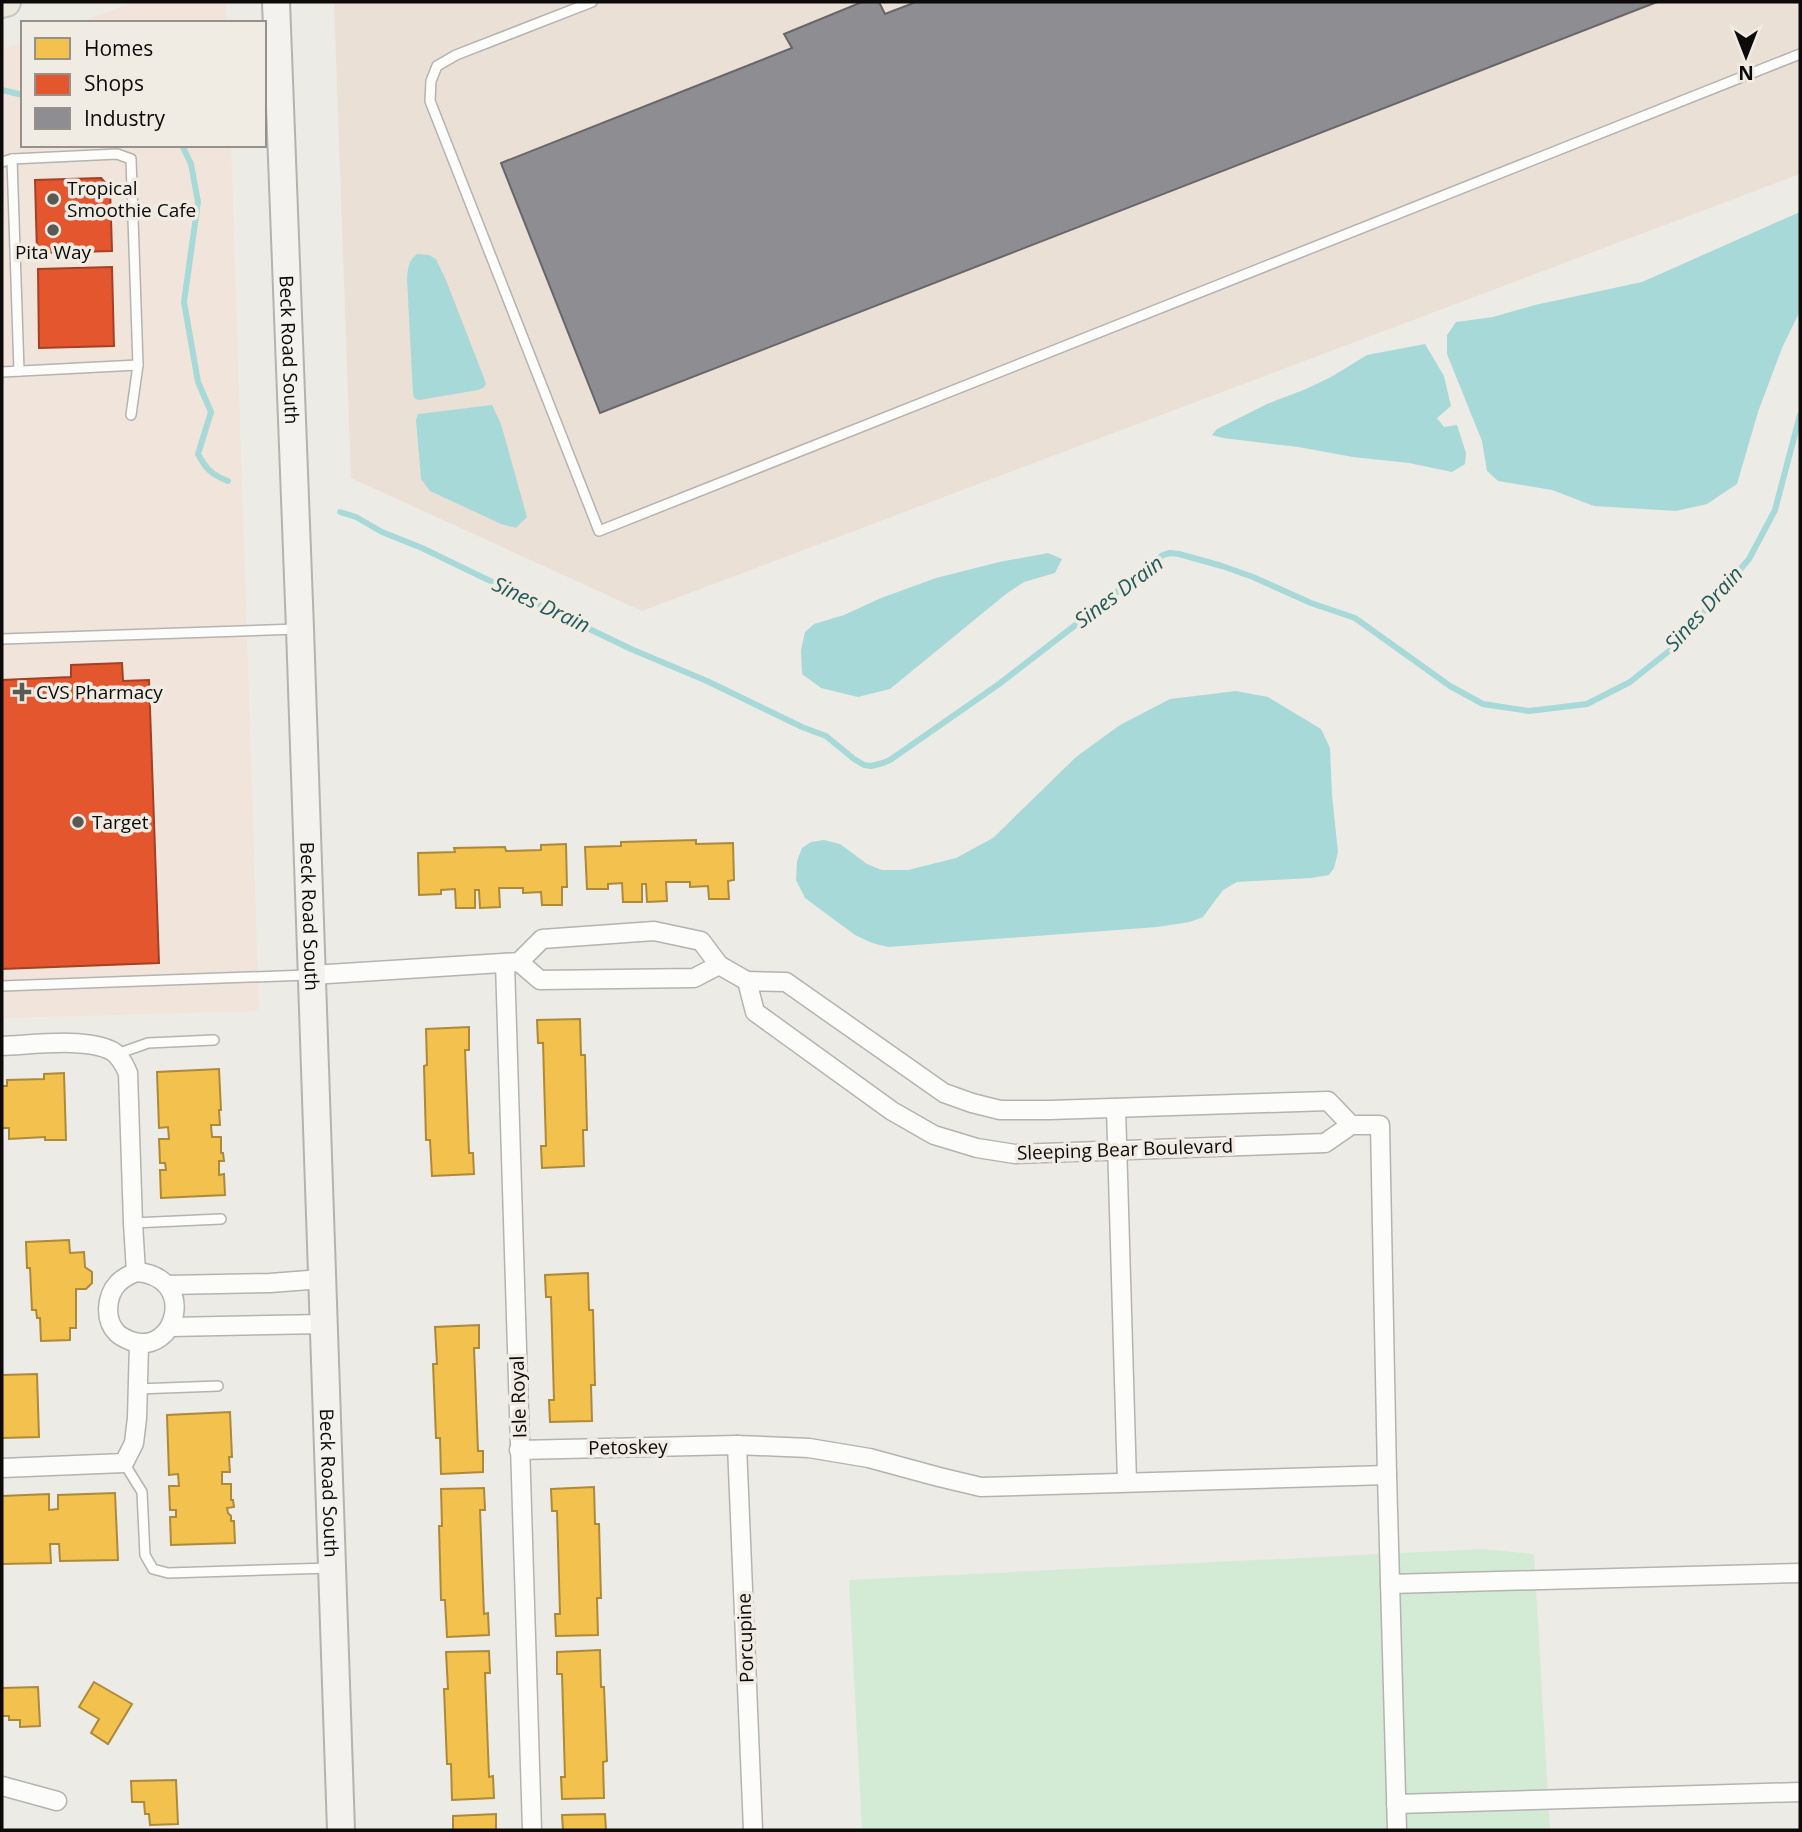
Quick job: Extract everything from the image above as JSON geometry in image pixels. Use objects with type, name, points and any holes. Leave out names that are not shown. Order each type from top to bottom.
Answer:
[{"type":"main road","name":"Beck Road South","points":[[276,2],[341,1830]]},
{"type":"street","points":[[512,963],[542,939],[654,931],[701,941],[719,965],[747,981],[786,982],[944,1093],[972,1103],[1000,1110],[1328,1101],[1351,1125],[1380,1125],[1397,1830]]},
{"type":"street","points":[[312,975],[512,963],[540,980],[694,978],[719,965]]},
{"type":"street","name":"Isle Royal","points":[[512,963],[519,1450],[532,1830]]},
{"type":"street","name":"Sleeping Bear Boulevard","points":[[747,981],[755,1012],[892,1111],[934,1135],[977,1148],[1015,1154],[1325,1143],[1351,1125]]},
{"type":"street","points":[[2,1046],[89,1044],[110,1050],[124,1063],[128,1073],[136,1272]]},
{"type":"street","points":[[1116,1108],[1128,1482]]},
{"type":"street","points":[[136,1272],[149,1273],[168,1285],[175,1305],[170,1327],[162,1336],[139,1343],[116,1332],[108,1314],[108,1302],[118,1283],[136,1272]]},
{"type":"street","points":[[168,1285],[322,1279]]},
{"type":"street","points":[[170,1327],[324,1324]]},
{"type":"street","points":[[2,1468],[124,1463],[134,1443],[139,1343]]},
{"type":"street","name":"Petoskey","points":[[519,1450],[737,1445],[809,1448],[869,1458],[981,1487],[1387,1475]]},
{"type":"street","name":"Porcupine","points":[[737,1445],[753,1830]]},
{"type":"street","points":[[1390,1584],[1800,1573]]},
{"type":"street","points":[[2,1786],[57,1801]]},
{"type":"street","points":[[1396,1804],[1800,1792]]},
{"type":"lane","points":[[592,2],[456,55],[437,66],[431,80],[430,101],[598,531],[1800,54]]},
{"type":"lane","points":[[19,371],[7,160],[117,154],[131,159],[138,365],[131,415]]},
{"type":"lane","points":[[2,372],[138,365]]},
{"type":"lane","points":[[2,639],[300,629]]},
{"type":"lane","points":[[2,986],[312,975]]},
{"type":"lane","points":[[116,1055],[148,1043],[214,1040]]},
{"type":"lane","points":[[132,1223],[222,1220]]},
{"type":"lane","points":[[137,1389],[218,1386]]},
{"type":"lane","points":[[124,1463],[142,1492],[145,1555],[153,1569],[168,1573],[332,1568]]},
{"type":"shaded area","points":[[135,2],[226,2],[227,21],[83,21]]},
{"type":"shaded area","points":[[334,2],[1800,2],[1800,174],[642,611],[351,478]]},
{"type":"shaded area","points":[[21,43],[21,147],[231,147],[259,1011],[2,1018],[2,50]]},
{"type":"green space","points":[[1482,1549],[1534,1554],[1550,1830],[862,1830],[849,1580]]},
{"type":"water","points":[[1800,212],[1800,311],[1782,348],[1758,412],[1737,484],[1707,504],[1676,511],[1594,506],[1552,490],[1498,481],[1487,471],[1482,441],[1447,354],[1447,335],[1456,322],[1493,317],[1642,282]]},
{"type":"water","points":[[417,254],[436,259],[484,378],[486,384],[483,388],[415,399],[407,279],[410,262]]},
{"type":"water","points":[[1425,344],[1444,376],[1451,406],[1437,418],[1444,427],[1457,425],[1466,453],[1465,464],[1452,472],[1409,463],[1212,435],[1217,429],[1267,404],[1331,377],[1367,355]]},
{"type":"water","points":[[492,405],[501,424],[527,517],[516,528],[501,524],[430,491],[421,479],[416,420],[418,414]]},
{"type":"water","points":[[1048,553],[1062,559],[1055,573],[1024,582],[1006,594],[890,689],[858,697],[821,688],[802,674],[801,650],[805,632],[814,624],[844,615],[936,578]]},
{"type":"water","points":[[1236,691],[1268,697],[1321,729],[1330,748],[1338,852],[1334,868],[1329,875],[1237,882],[1223,890],[1203,917],[1190,922],[1157,927],[888,947],[855,935],[805,898],[796,880],[797,861],[802,848],[811,842],[824,840],[840,844],[867,864],[882,870],[908,870],[956,858],[993,838],[1076,757],[1120,725],[1170,699]]},
{"type":"building: Homes","points":[[696,840],[696,844],[733,843],[734,880],[728,881],[729,899],[709,899],[708,886],[690,887],[690,882],[666,882],[667,901],[647,902],[646,884],[642,884],[642,902],[623,902],[622,883],[608,884],[608,889],[587,889],[585,847],[621,846],[621,842]]},
{"type":"building: Homes","points":[[566,844],[567,887],[562,887],[562,905],[542,905],[541,892],[523,893],[523,888],[499,888],[500,907],[480,908],[479,890],[475,890],[475,908],[456,908],[455,889],[441,890],[441,894],[419,895],[418,853],[455,852],[454,848],[505,847],[506,851],[541,850],[541,845]]},
{"type":"building: Homes","points":[[580,1019],[581,1055],[585,1055],[587,1130],[583,1130],[584,1166],[542,1168],[541,1146],[546,1146],[543,1043],[538,1043],[537,1020]]},
{"type":"building: Homes","points":[[469,1027],[469,1050],[465,1050],[469,1153],[473,1153],[474,1174],[432,1176],[430,1140],[426,1140],[426,1029]]},
{"type":"building: Homes","points":[[219,1069],[220,1125],[211,1125],[212,1137],[221,1137],[224,1161],[219,1161],[219,1175],[224,1174],[225,1195],[161,1198],[160,1170],[166,1170],[165,1163],[160,1163],[159,1139],[169,1139],[168,1127],[159,1128],[157,1072]]},
{"type":"building: Homes","points":[[64,1073],[66,1140],[45,1140],[45,1137],[9,1139],[9,1128],[2,1128],[2,1086],[7,1086],[7,1080],[44,1079],[44,1074]]},
{"type":"building: Homes","points":[[69,1240],[70,1253],[84,1252],[85,1267],[92,1272],[92,1283],[86,1289],[76,1289],[76,1328],[70,1328],[70,1340],[41,1341],[40,1318],[37,1318],[36,1310],[32,1310],[26,1242]]},
{"type":"building: Homes","points":[[588,1273],[589,1310],[593,1310],[595,1385],[591,1385],[592,1421],[550,1422],[549,1400],[554,1400],[551,1297],[546,1297],[545,1275]]},
{"type":"building: Homes","points":[[479,1325],[479,1348],[474,1348],[478,1451],[483,1451],[483,1472],[441,1474],[440,1438],[436,1438],[433,1364],[437,1364],[435,1327]]},
{"type":"building: Homes","points":[[37,1374],[39,1437],[2,1438],[2,1375]]},
{"type":"building: Homes","points":[[230,1412],[232,1457],[229,1457],[230,1472],[222,1472],[222,1484],[231,1484],[234,1507],[227,1508],[231,1521],[234,1521],[235,1543],[171,1545],[170,1517],[176,1517],[176,1510],[170,1510],[169,1486],[179,1486],[178,1474],[169,1475],[167,1415]]},
{"type":"building: Homes","points":[[594,1487],[595,1524],[599,1524],[601,1598],[597,1598],[598,1635],[556,1636],[555,1614],[560,1614],[557,1511],[552,1511],[551,1489]]},
{"type":"building: Homes","points":[[484,1488],[485,1510],[480,1510],[484,1614],[488,1613],[489,1635],[447,1637],[445,1600],[441,1600],[441,1489]]},
{"type":"building: Homes","points":[[115,1493],[118,1560],[60,1561],[59,1544],[50,1544],[51,1563],[2,1564],[2,1496],[49,1494],[49,1510],[58,1509],[58,1495]]},
{"type":"building: Homes","points":[[600,1650],[607,1761],[603,1762],[604,1798],[562,1799],[561,1777],[565,1777],[562,1674],[557,1674],[557,1652]]},
{"type":"building: Homes","points":[[489,1651],[490,1673],[485,1673],[489,1777],[493,1776],[494,1798],[452,1800],[451,1764],[447,1764],[444,1689],[448,1689],[446,1652]]},
{"type":"building: Homes","points":[[94,1682],[132,1704],[108,1744],[91,1733],[99,1719],[79,1707]]},
{"type":"building: Homes","points":[[38,1687],[40,1726],[20,1727],[20,1720],[9,1720],[9,1716],[2,1716],[2,1688]]},
{"type":"building: Homes","points":[[176,1780],[178,1824],[150,1825],[144,1802],[132,1802],[131,1781]]},
{"type":"building: Homes","points":[[496,1814],[496,1830],[453,1830],[453,1816]]},
{"type":"building: Homes","points":[[605,1814],[606,1830],[563,1830],[562,1815]]},
{"type":"building: Shops","points":[[101,178],[110,188],[112,251],[37,253],[35,180]]},
{"type":"building: Shops","points":[[112,267],[114,346],[39,348],[38,269]]},
{"type":"building: Shops","name":"Target","points":[[122,663],[123,681],[149,680],[159,963],[2,969],[2,680],[71,677],[71,665]]},
{"type":"building: Industry","points":[[862,2],[879,2],[885,14],[916,2],[1657,2],[600,413],[501,163],[792,48],[784,34]]},
{"type":"waterway","name":"Sines Drain","points":[[2,90],[21,95]]},
{"type":"waterway","name":"Sines Drain","points":[[183,147],[191,164],[198,202],[184,302],[198,382],[211,412],[198,454],[210,471],[228,481]]},
{"type":"waterway","name":"Sines Drain","points":[[340,512],[422,548],[631,649],[826,736],[854,759],[871,766],[890,760],[999,684],[1104,603],[1138,573],[1170,553],[1222,566],[1355,618],[1450,686],[1483,704],[1529,711],[1587,704],[1630,682],[1674,647],[1749,559],[1775,510],[1800,415]]},
{"type":"place","name":"Tropical Smoothie Cafe","points":[[53,199]]},
{"type":"place","name":"Pita Way","points":[[53,230]]},
{"type":"place","name":"CVS Pharmacy","points":[[22,692]]},
{"type":"place","name":"Target","points":[[78,822]]}]
